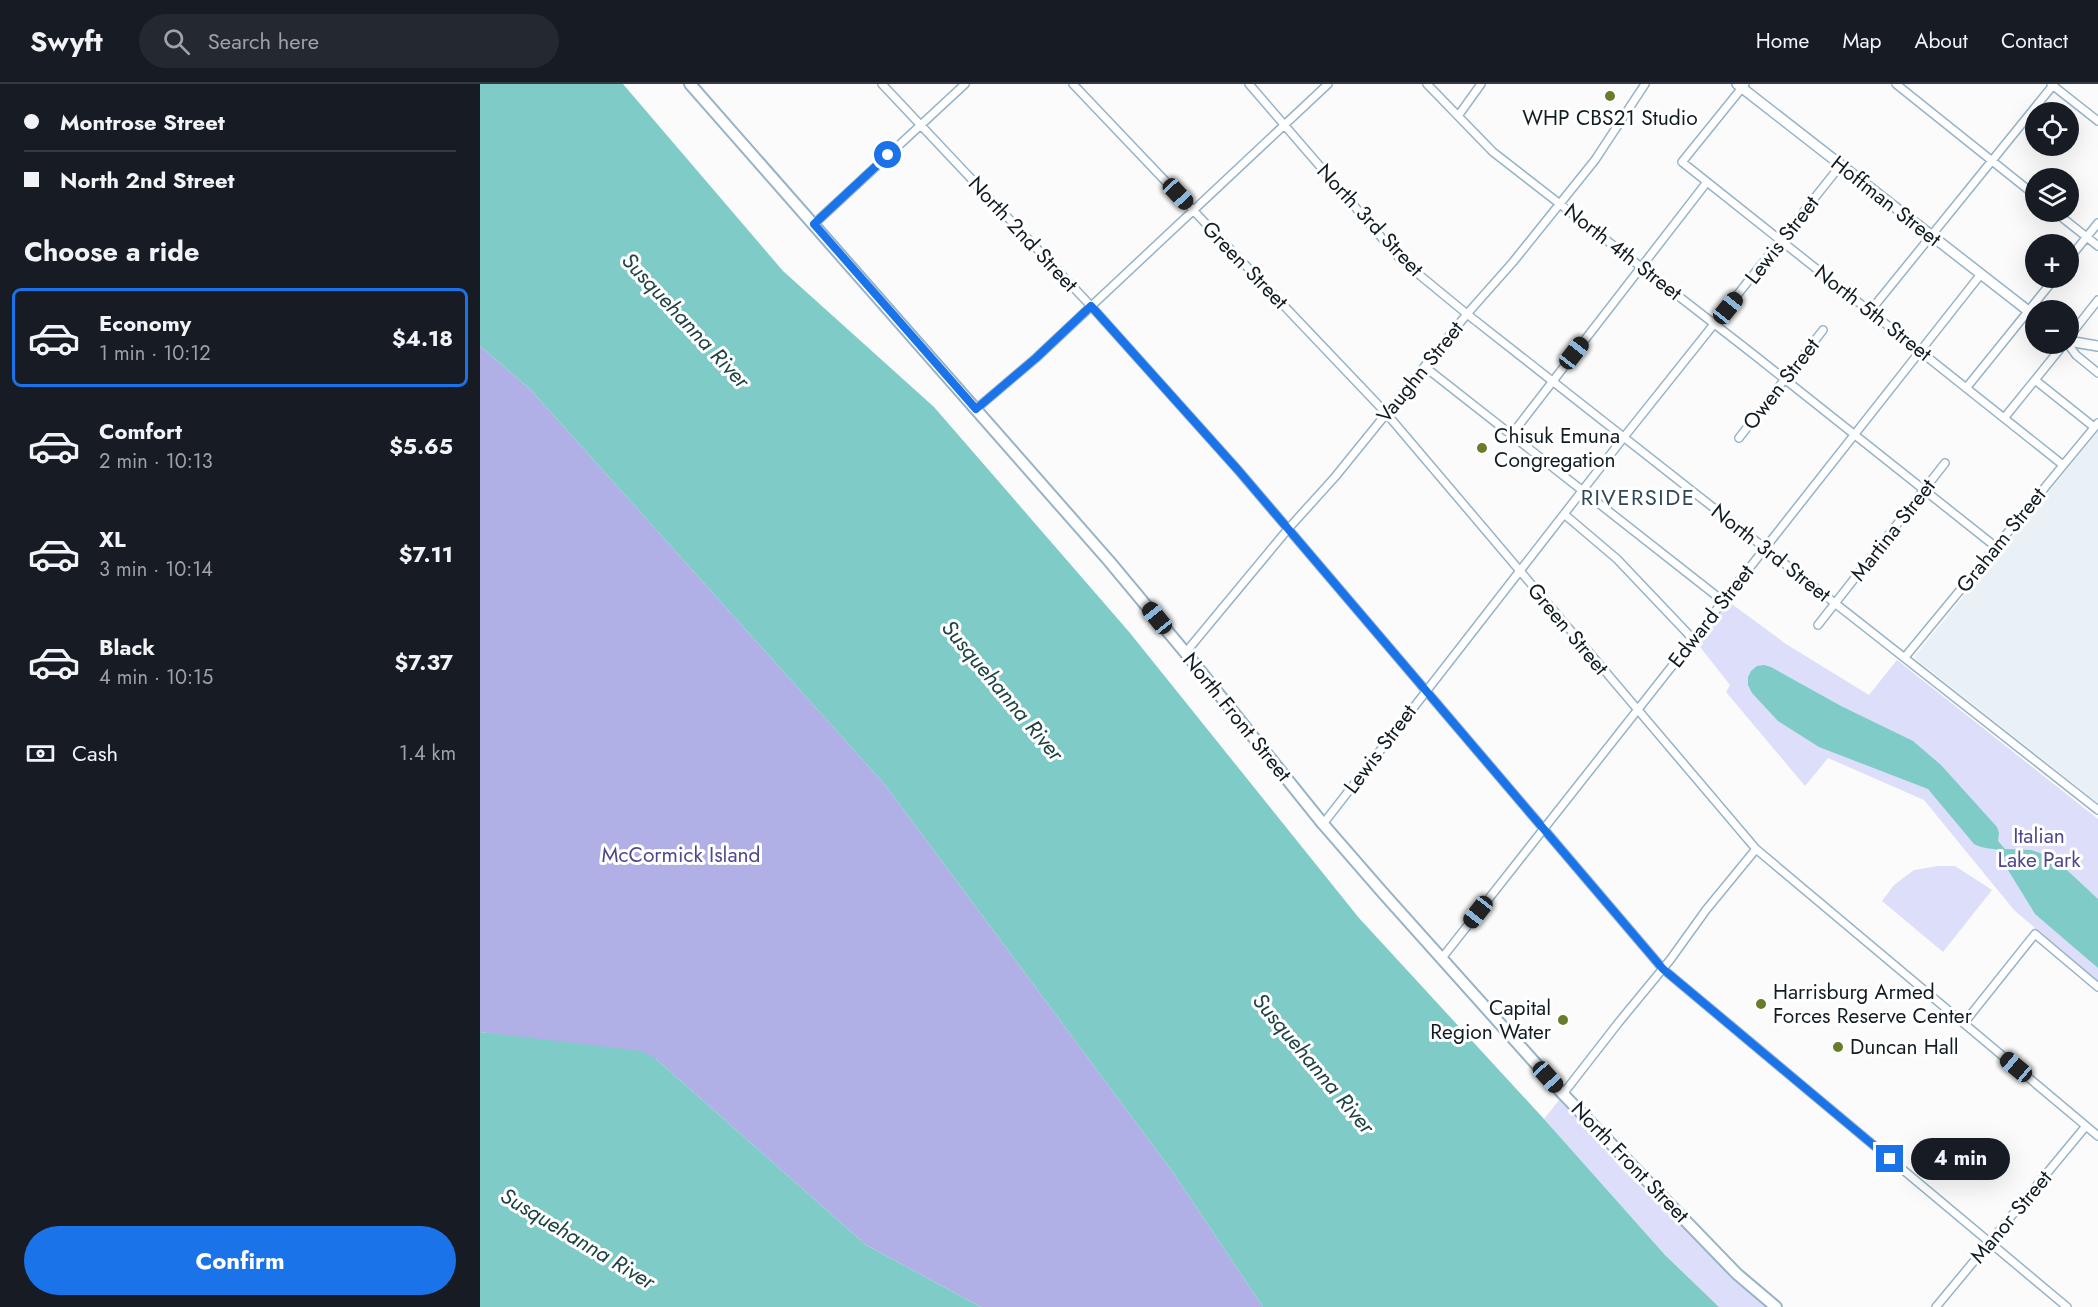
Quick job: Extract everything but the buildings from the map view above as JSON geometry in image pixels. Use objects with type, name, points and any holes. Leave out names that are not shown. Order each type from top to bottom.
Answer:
[{"type":"main road","name":"North Front Street","points":[[690,84],[1109,561],[1186,652],[1323,824],[1383,893],[1563,1094],[1737,1274],[1776,1307]]},
{"type":"street","name":"North 2nd Street","points":[[882,84],[1091,306],[1238,470],[1663,969],[2067,1307]]},
{"type":"street","points":[[814,224],[965,84]]},
{"type":"street","name":"Green Street","points":[[1073,84],[1386,413],[1756,849],[2098,1136]]},
{"type":"street","name":"North 3rd Street","points":[[1249,84],[1400,259],[2098,810]]},
{"type":"street","points":[[976,409],[1036,358],[1328,84]]},
{"type":"street","name":"North 4th Street","points":[[1427,84],[1493,152],[1561,202],[1996,547]]},
{"type":"street","points":[[1458,116],[1481,84]]},
{"type":"street","name":"Vaughn Street","points":[[1186,652],[1288,529],[1335,477],[1467,314],[1513,262],[1594,160],[1645,84]]},
{"type":"street","points":[[1896,84],[2025,187]]},
{"type":"street","points":[[1870,310],[2053,84],[2098,122]]},
{"type":"street","name":"North 5th Street","points":[[1742,85],[1682,162],[2063,465]]},
{"type":"street","name":"Hoffman Street","points":[[1742,85],[1840,166],[2025,309]]},
{"type":"street","name":"Lewis Street","points":[[1323,824],[1624,437],[1840,166]]},
{"type":"street","points":[[1512,434],[1707,182]]},
{"type":"street","points":[[2068,222],[2098,246]]},
{"type":"street","points":[[2079,247],[2098,223]]},
{"type":"street","name":"Edward Street","points":[[1442,958],[1981,274]]},
{"type":"street","points":[[2079,325],[2098,300]]},
{"type":"street","points":[[1967,387],[2025,321]]},
{"type":"street","name":"Owen Street","points":[[1739,438],[1823,330]]},
{"type":"street","points":[[2079,343],[2098,346]]},
{"type":"street","points":[[2004,417],[2056,354]]},
{"type":"street","points":[[2075,354],[2098,373]]},
{"type":"street","points":[[1425,366],[1722,601]]},
{"type":"street","points":[[2035,380],[2096,425]]},
{"type":"street","name":"Graham Street","points":[[1905,657],[2096,425]]},
{"type":"street","name":"Martina Street","points":[[1818,624],[1945,463]]},
{"type":"street","points":[[1564,514],[1617,559],[1693,639]]},
{"type":"street","points":[[1563,1094],[1756,849]]},
{"type":"street","points":[[1964,1023],[2035,934],[2098,987]]},
{"type":"street","name":"Manor Street","points":[[1936,1307],[2086,1126]]},
{"type":"shaded area","points":[[2098,431],[2098,803],[1917,660],[1915,656]]},
{"type":"green space","name":"McCormick Island","points":[[480,346],[530,389],[886,786],[1172,1171],[1263,1307],[981,1307],[866,1245],[656,1059],[480,1032]]},
{"type":"green space","name":"Italian Lake Park","points":[[1729,602],[1786,644],[1869,695],[1897,660],[2098,819],[2098,982],[2035,933],[2034,927],[2014,910],[1924,800],[1828,758],[1805,786],[1726,692],[1730,685],[1697,643]]},
{"type":"green space","points":[[1955,866],[1992,890],[1943,952],[1882,901],[1894,885],[1914,870]]},
{"type":"green space","points":[[1560,1099],[1623,1170],[1767,1307],[1719,1307],[1665,1255],[1544,1119]]},
{"type":"water","name":"Susquehanna River","points":[[480,84],[623,84],[783,271],[934,407],[1130,633],[1359,918],[1544,1119],[1665,1255],[1719,1307],[1263,1307],[1172,1171],[886,786],[530,389],[480,346]]},
{"type":"water","points":[[1764,665],[1913,741],[1941,765],[1997,827],[1998,841],[2005,849],[2031,850],[2054,858],[2098,899],[2098,968],[2035,914],[2008,870],[2003,852],[1974,844],[1928,789],[1819,747],[1778,721],[1752,693],[1748,685],[1751,671],[1757,666]]},
{"type":"water","name":"Susquehanna River","points":[[480,1032],[641,1051],[656,1059],[866,1245],[981,1307],[480,1307]]},
{"type":"place","name":"WHP CBS21 Studio","points":[[1610,96]]},
{"type":"place","name":"Chisuk Emuna Congregation","points":[[1482,448]]},
{"type":"place","name":"Harrisburg Armed Forces Reserve Center","points":[[1761,1004]]},
{"type":"place","name":"Capital Region Water","points":[[1563,1020]]},
{"type":"place","name":"Duncan Hall","points":[[1838,1047]]},
{"type":"district","name":"RIVERSIDE","points":[[1638,497]]},
{"type":"route","points":[[888,155],[814,224],[976,409],[1036,358],[1091,306],[1238,470],[1663,969],[1890,1159]]}]
